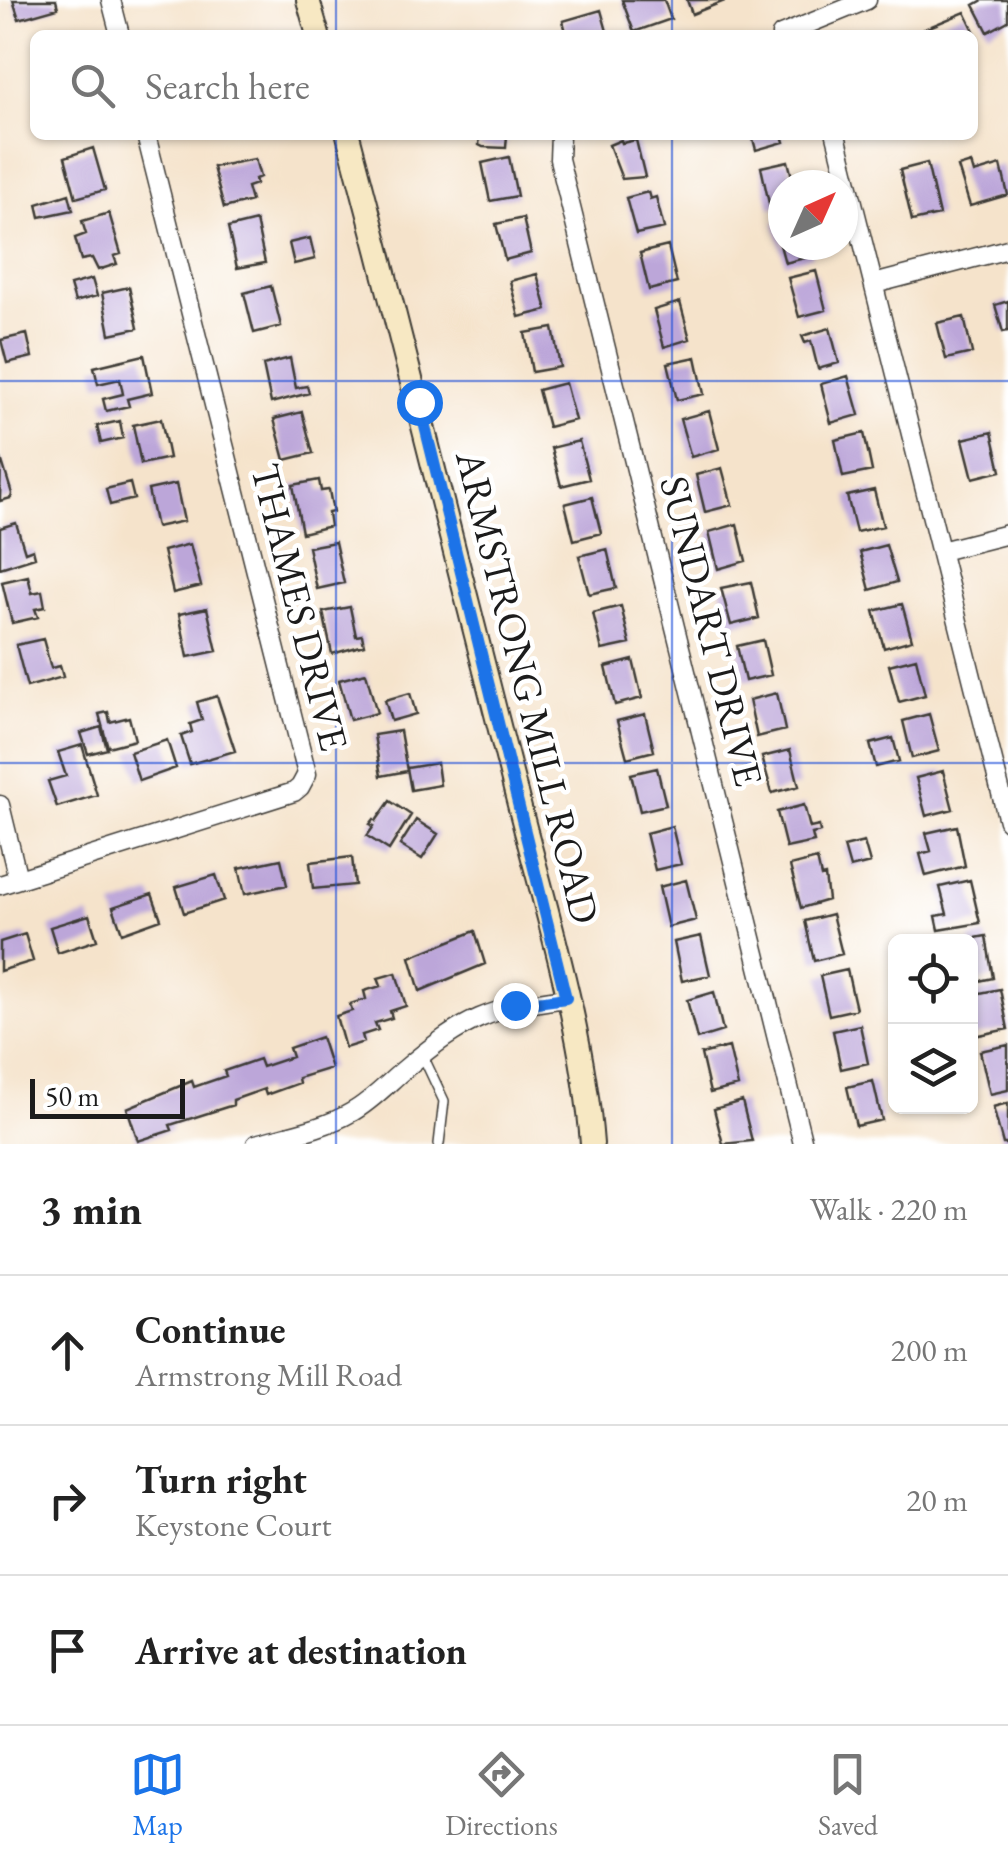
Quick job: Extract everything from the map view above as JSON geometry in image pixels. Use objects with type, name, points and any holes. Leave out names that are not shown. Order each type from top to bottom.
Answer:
[{"type":"main road","points":[[308,0],[317,30]]},
{"type":"main road","name":"ARMSTRONG MILL ROAD","points":[[349,140],[419,402],[566,998],[592,1144]]},
{"type":"street","points":[[111,0],[119,30]]},
{"type":"street","points":[[810,30],[867,0]]},
{"type":"street","name":"THAMES DRIVE","points":[[9,882],[294,792],[306,774],[147,140]]},
{"type":"street","name":"SUNDART DRIVE","points":[[560,140],[558,159],[804,1144]]},
{"type":"street","points":[[837,140],[1008,820]]},
{"type":"street","points":[[874,284],[1008,249]]},
{"type":"street","points":[[941,551],[1008,534]]},
{"type":"street","points":[[0,805],[9,882]]},
{"type":"street","points":[[256,1144],[314,1128],[356,1110],[422,1054],[472,1020],[515,1005],[566,998]]},
{"type":"lane","points":[[422,1054],[444,1101],[438,1144]]},
{"type":"building","points":[[13,0],[56,0],[58,8],[19,19]]},
{"type":"building","points":[[622,0],[664,0],[671,19],[633,30]]},
{"type":"building","points":[[687,0],[727,0],[692,14]]},
{"type":"building","points":[[983,0],[1008,0],[1008,21],[988,32],[974,5]]},
{"type":"building","points":[[601,10],[607,30],[566,30],[563,21]]},
{"type":"building","points":[[965,12],[974,30],[922,30]]},
{"type":"building","points":[[480,140],[507,140],[506,148],[479,145]]},
{"type":"building","points":[[636,140],[645,177],[622,179],[609,145]]},
{"type":"building","points":[[753,140],[783,140],[784,142],[756,150]]},
{"type":"building","points":[[93,148],[105,190],[76,198],[65,157]]},
{"type":"building","points":[[509,157],[517,196],[490,201],[482,163]]},
{"type":"building","points":[[255,159],[260,177],[255,179],[256,184],[247,187],[251,201],[224,208],[213,167]]},
{"type":"building","points":[[788,161],[790,170],[768,170],[768,199],[761,167]]},
{"type":"building","points":[[927,163],[939,215],[912,221],[900,170]]},
{"type":"building","points":[[971,163],[974,173],[1001,165],[1008,195],[970,206],[958,167]]},
{"type":"building","points":[[648,192],[650,199],[656,197],[664,228],[636,234],[626,198]]},
{"type":"building","points":[[69,194],[73,210],[40,217],[37,204]]},
{"type":"building","points":[[109,213],[121,254],[114,256],[117,264],[98,270],[92,258],[81,260],[75,238],[86,234],[82,221]]},
{"type":"building","points":[[523,218],[531,253],[505,260],[496,224]]},
{"type":"building","points":[[256,221],[265,263],[237,268],[228,228]]},
{"type":"building","points":[[310,238],[315,259],[294,264],[289,243]]},
{"type":"building","points":[[668,246],[677,283],[649,290],[640,253]]},
{"type":"building","points":[[816,271],[826,310],[799,317],[788,278]]},
{"type":"building","points":[[537,274],[547,310],[519,317],[510,281]]},
{"type":"building","points":[[92,279],[97,296],[75,302],[70,285]]},
{"type":"building","points":[[271,286],[281,326],[254,333],[244,293]]},
{"type":"building","points":[[129,287],[138,328],[110,334],[102,293]]},
{"type":"building","points":[[1008,301],[1008,331],[1003,332],[995,305]]},
{"type":"building","points":[[680,302],[690,339],[664,347],[654,310]]},
{"type":"building","points":[[964,317],[972,353],[946,359],[937,323]]},
{"type":"building","points":[[553,328],[560,367],[532,372],[525,333]]},
{"type":"building","points":[[830,328],[839,363],[818,369],[811,341],[805,343],[802,336]]},
{"type":"building","points":[[27,334],[32,357],[7,363],[1,340]]},
{"type":"building","points":[[144,355],[152,393],[127,399],[129,406],[106,411],[103,399],[123,394],[120,379],[98,384],[94,367]]},
{"type":"building","points":[[696,357],[704,394],[677,400],[668,363]]},
{"type":"building","points":[[290,358],[296,388],[307,386],[309,393],[271,403],[263,365]]},
{"type":"building","points":[[848,376],[859,415],[831,423],[821,384]]},
{"type":"building","points":[[565,383],[575,420],[548,427],[538,390]]},
{"type":"building","points":[[709,411],[719,449],[691,457],[680,419]]},
{"type":"building","points":[[302,412],[313,453],[285,460],[274,419]]},
{"type":"building","points":[[161,419],[169,458],[141,464],[133,425]]},
{"type":"building","points":[[120,421],[123,438],[101,443],[97,426]]},
{"type":"building","points":[[992,432],[1001,471],[973,478],[963,439]]},
{"type":"building","points":[[864,433],[872,471],[843,477],[835,440]]},
{"type":"building","points":[[579,441],[589,479],[561,486],[551,448]]},
{"type":"building","points":[[1,458],[12,494],[0,501]]},
{"type":"building","points":[[722,468],[732,505],[705,512],[696,475]]},
{"type":"building","points":[[319,480],[321,491],[329,490],[333,512],[328,513],[330,526],[302,533],[293,485]]},
{"type":"building","points":[[130,483],[134,499],[110,505],[106,489]]},
{"type":"building","points":[[176,484],[184,521],[156,527],[148,490]]},
{"type":"building","points":[[874,490],[883,526],[856,532],[847,496]]},
{"type":"building","points":[[592,497],[601,533],[574,540],[565,504]]},
{"type":"building","points":[[16,523],[25,552],[33,549],[35,557],[0,568],[0,528]]},
{"type":"building","points":[[737,524],[746,561],[718,569],[709,532]]},
{"type":"building","points":[[335,542],[344,583],[317,589],[308,547]]},
{"type":"building","points":[[190,544],[201,586],[173,593],[163,551]]},
{"type":"building","points":[[886,545],[897,582],[870,590],[860,552]]},
{"type":"building","points":[[607,549],[616,588],[589,594],[579,556]]},
{"type":"building","points":[[28,576],[32,593],[42,591],[45,607],[35,609],[38,617],[12,623],[2,582]]},
{"type":"building","points":[[751,582],[759,618],[731,625],[721,588]]},
{"type":"building","points":[[902,604],[912,640],[884,648],[874,611]]},
{"type":"building","points":[[621,606],[630,644],[602,650],[593,613]]},
{"type":"building","points":[[350,607],[356,636],[362,635],[364,645],[332,654],[323,612]]},
{"type":"building","points":[[207,608],[217,651],[188,657],[179,614]]},
{"type":"building","points":[[43,639],[51,668],[60,666],[63,677],[27,687],[16,645]]},
{"type":"building","points":[[763,640],[771,675],[745,681],[737,646]]},
{"type":"building","points":[[916,658],[925,695],[899,702],[889,665]]},
{"type":"building","points":[[633,660],[642,698],[615,705],[606,667]]},
{"type":"building","points":[[366,673],[377,713],[350,720],[339,680]]},
{"type":"building","points":[[410,693],[416,714],[391,721],[385,700]]},
{"type":"building","points":[[777,693],[785,730],[757,737],[749,700]]},
{"type":"building","points":[[217,696],[235,751],[190,764],[181,736],[192,732],[190,724],[202,720],[197,702]]},
{"type":"building","points":[[108,712],[110,722],[129,717],[135,740],[108,747],[99,714]]},
{"type":"building","points":[[645,714],[654,751],[627,758],[617,721]]},
{"type":"building","points":[[929,714],[939,751],[912,758],[903,721]]},
{"type":"building","points":[[101,727],[107,749],[88,754],[81,733]]},
{"type":"building","points":[[400,731],[407,771],[381,776],[374,735]]},
{"type":"building","points":[[893,738],[899,761],[876,767],[870,744]]},
{"type":"building","points":[[167,740],[176,768],[139,781],[130,752]]},
{"type":"building","points":[[82,745],[97,795],[57,807],[48,781],[66,776],[58,752]]},
{"type":"building","points":[[790,750],[799,786],[772,793],[762,757]]},
{"type":"building","points":[[437,763],[440,785],[411,790],[407,768]]},
{"type":"building","points":[[657,768],[666,805],[640,811],[631,774]]},
{"type":"building","points":[[943,771],[953,809],[926,816],[916,778]]},
{"type":"building","points":[[390,801],[411,815],[389,850],[367,836],[374,826],[370,824]]},
{"type":"building","points":[[804,805],[810,828],[819,826],[820,832],[812,834],[814,842],[786,848],[777,812]]},
{"type":"building","points":[[416,820],[438,834],[422,859],[400,845]]},
{"type":"building","points":[[672,826],[681,864],[655,870],[646,833]]},
{"type":"building","points":[[957,826],[965,866],[926,876],[920,854],[931,851],[926,833]]},
{"type":"building","points":[[864,842],[870,863],[850,868],[844,847]]},
{"type":"building","points":[[352,857],[355,885],[313,889],[310,862]]},
{"type":"building","points":[[281,859],[287,885],[245,894],[239,868]]},
{"type":"building","points":[[817,859],[821,877],[825,876],[828,900],[801,908],[790,866]]},
{"type":"building","points":[[216,875],[224,900],[184,913],[176,887]]},
{"type":"building","points":[[686,880],[696,920],[668,927],[659,887]]},
{"type":"building","points":[[970,880],[980,923],[939,930],[936,916],[947,914],[940,887]]},
{"type":"building","points":[[152,894],[161,919],[122,933],[113,907]]},
{"type":"building","points":[[832,914],[842,954],[814,961],[805,921]]},
{"type":"building","points":[[89,915],[97,940],[58,953],[50,927]]},
{"type":"building","points":[[475,931],[485,964],[420,991],[410,957]]},
{"type":"building","points":[[25,934],[33,961],[0,971],[0,942]]},
{"type":"building","points":[[701,936],[710,975],[682,981],[674,942]]},
{"type":"building","points":[[986,936],[993,978],[978,981],[978,938]]},
{"type":"building","points":[[847,970],[856,1009],[829,1015],[820,976]]},
{"type":"building","points":[[396,973],[406,1006],[390,1011],[392,1018],[375,1023],[378,1030],[362,1035],[364,1042],[345,1048],[336,1016],[352,1011],[350,1004],[366,999],[364,991],[381,986],[378,978]]},
{"type":"building","points":[[1000,989],[1008,1029],[978,1035],[978,993]]},
{"type":"building","points":[[714,992],[723,1031],[697,1039],[687,1000]]},
{"type":"building","points":[[860,1025],[868,1063],[841,1069],[833,1031]]},
{"type":"building","points":[[321,1037],[331,1068],[298,1078],[299,1083],[266,1095],[264,1089],[233,1100],[233,1105],[170,1125],[172,1130],[138,1141],[127,1108],[192,1081],[194,1087],[226,1076],[224,1071],[259,1059],[262,1067],[292,1057],[289,1048]]},
{"type":"building","points":[[1008,1045],[1008,1090],[990,1094],[980,1051]]},
{"type":"building","points":[[729,1047],[738,1086],[710,1093],[701,1054]]},
{"type":"building","points":[[873,1081],[882,1120],[856,1126],[847,1087]]},
{"type":"building","points":[[742,1101],[752,1141],[723,1144],[714,1109]]},
{"type":"building","points":[[1008,1103],[1008,1144],[1003,1144],[993,1107]]},
{"type":"route","points":[[419,402],[566,998],[515,1005]]}]
